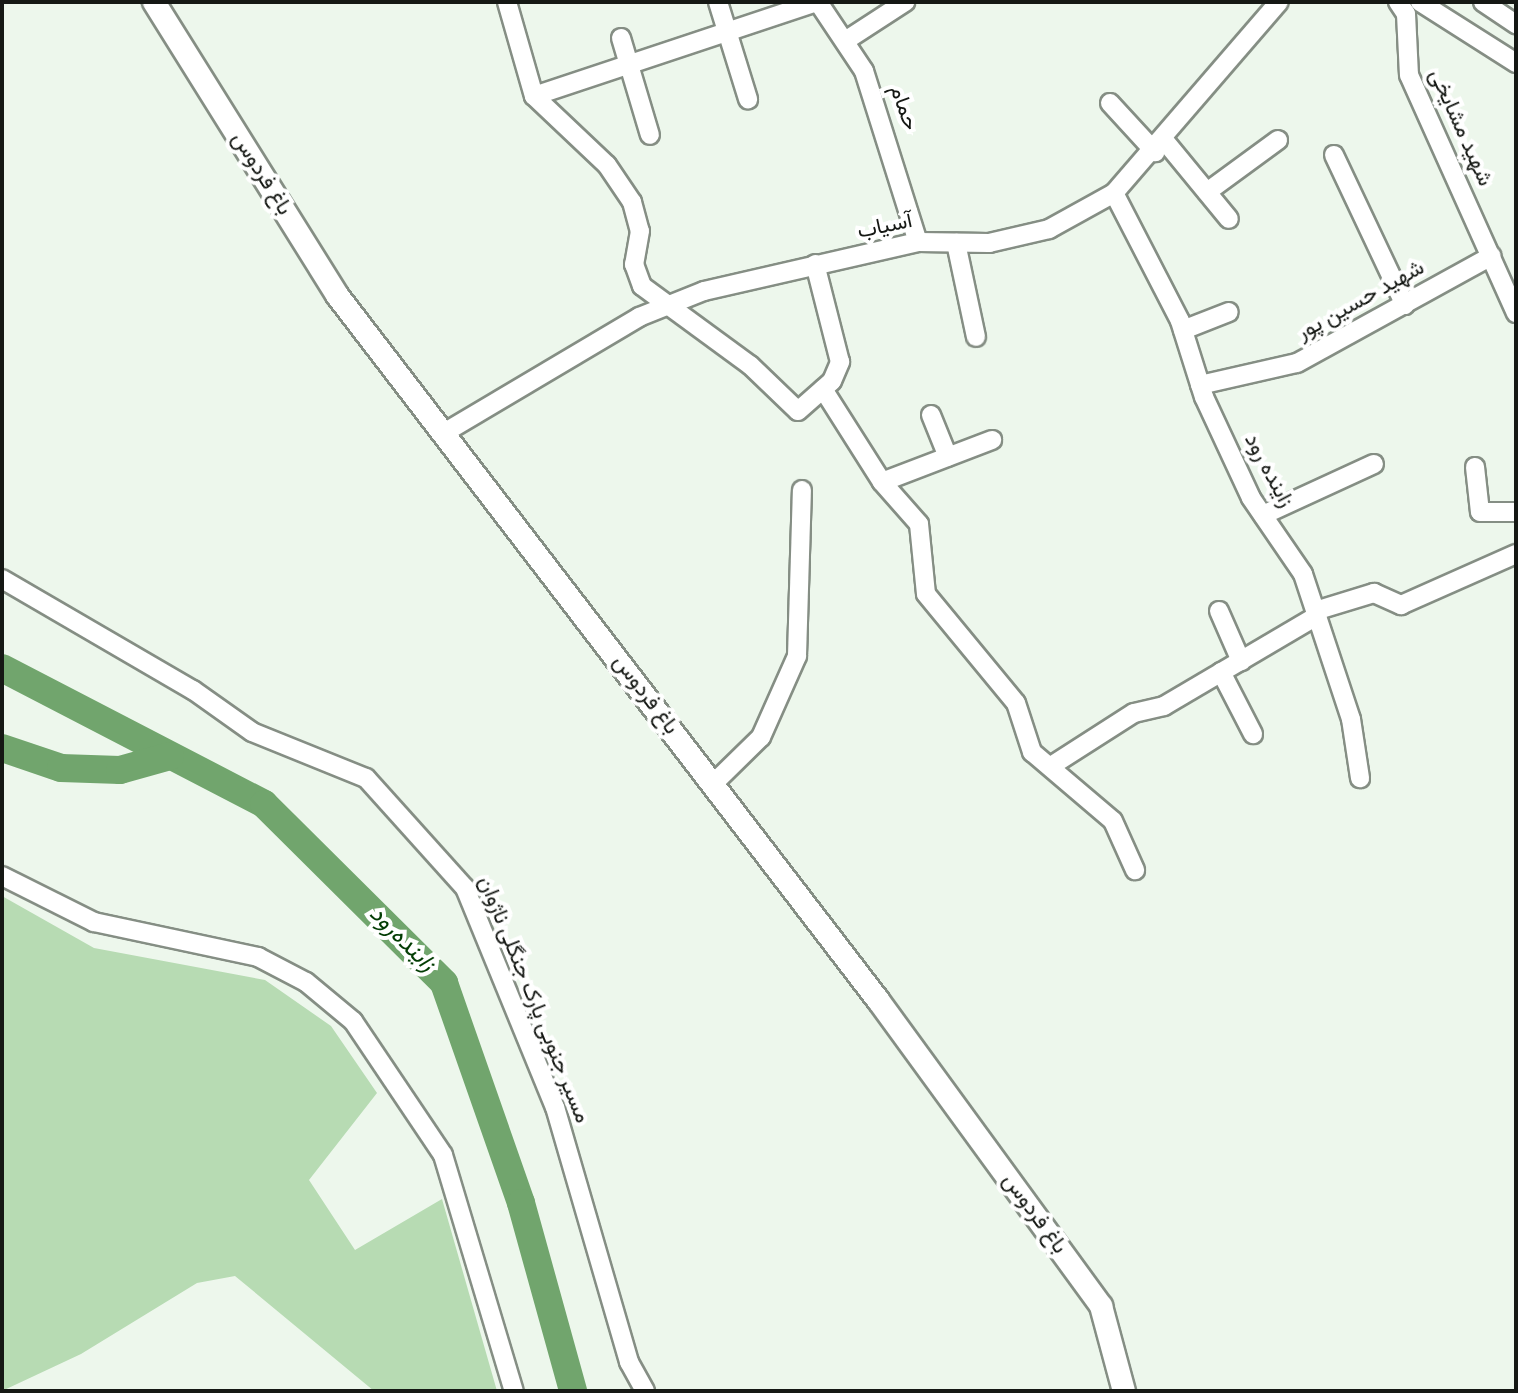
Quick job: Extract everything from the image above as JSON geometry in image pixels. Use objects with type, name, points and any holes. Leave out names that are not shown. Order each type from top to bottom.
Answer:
[{"type":"street","name":"باغ فردوس","points":[[154,2],[337,295],[713,784],[1101,1306],[1124,1391]]},
{"type":"street","points":[[507,2],[534,96],[607,165],[632,202],[640,231],[634,264],[642,286],[663,307],[715,337],[798,411],[823,389],[840,362],[815,264]]},
{"type":"street","points":[[718,2],[748,99]]},
{"type":"street","points":[[534,96],[817,2]]},
{"type":"street","name":"حمام","points":[[817,2],[845,41],[886,127],[918,242]]},
{"type":"street","points":[[845,41],[905,2]]},
{"type":"street","name":"آسیاب","points":[[444,433],[663,307],[815,264],[918,242],[989,243],[1049,229],[1114,193],[1159,146],[1279,2]]},
{"type":"street","name":"شهید مشایخی","points":[[1398,2],[1406,14],[1409,75],[1516,313]]},
{"type":"street","points":[[1420,2],[1516,63]]},
{"type":"street","points":[[1483,2],[1516,24]]},
{"type":"street","points":[[621,38],[650,135]]},
{"type":"street","points":[[1110,103],[1207,192],[1229,219]]},
{"type":"street","points":[[1207,192],[1278,140]]},
{"type":"street","points":[[1334,155],[1405,305]]},
{"type":"street","name":"زاینده رود","points":[[1114,193],[1183,330],[1200,385],[1263,515],[1303,574],[1351,719],[1360,778]]},
{"type":"street","points":[[956,243],[976,337]]},
{"type":"street","name":"شهید حسین پور","points":[[1200,385],[1297,363],[1492,256]]},
{"type":"street","points":[[1183,330],[1229,312]]},
{"type":"street","points":[[823,389],[882,482],[919,524],[926,594],[1016,703],[1032,752],[1113,821],[1135,870]]},
{"type":"street","points":[[931,415],[948,457]]},
{"type":"street","points":[[882,482],[992,440]]},
{"type":"street","points":[[1263,515],[1374,464]]},
{"type":"street","points":[[1475,467],[1480,512],[1516,512]]},
{"type":"street","points":[[713,784],[761,737],[797,656],[802,490]]},
{"type":"street","points":[[1051,766],[1134,713],[1164,706],[1316,614],[1374,593],[1401,605],[1516,554]]},
{"type":"street","name":"مسیر جنوبی پارک جنگلی ناژوان","points":[[2,579],[193,690],[252,732],[366,778],[465,888],[555,1107],[629,1362],[645,1391]]},
{"type":"street","points":[[1219,611],[1241,661]]},
{"type":"street","points":[[1221,672],[1253,734]]},
{"type":"street","points":[[2,876],[94,922],[258,957],[306,982],[353,1021],[443,1155],[514,1391]]},
{"type":"green space","points":[[2,896],[94,948],[265,980],[331,1026],[377,1093],[309,1180],[355,1250],[442,1199],[497,1391],[374,1391],[235,1276],[197,1283],[81,1354],[2,1391]]},
{"type":"waterway","name":"زاینده‌رود","points":[[2,668],[264,804],[444,983],[521,1203],[573,1391]]},
{"type":"waterway","points":[[2,748],[61,768],[120,770],[170,756]]}]
